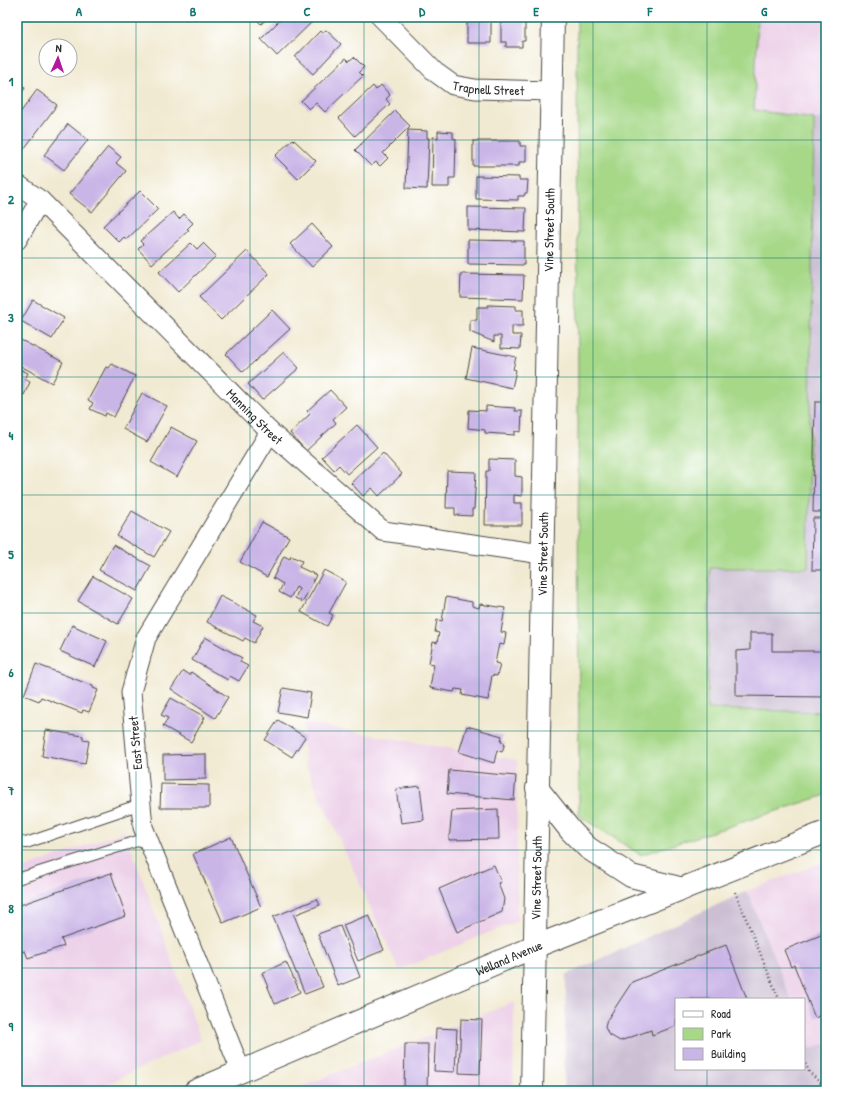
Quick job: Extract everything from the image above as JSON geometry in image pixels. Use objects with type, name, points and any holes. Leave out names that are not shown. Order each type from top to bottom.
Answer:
[{"type":"street","name":"Trapnell Street","points":[[381,17],[435,72],[453,86],[475,90],[552,91]]},
{"type":"street","name":"Vine Street South","points":[[532,1091],[553,17]]},
{"type":"street","name":"Manning Street","points":[[17,184],[40,200],[270,432],[383,531],[542,554]]},
{"type":"street","points":[[17,240],[40,200]]},
{"type":"street","name":"East Street","points":[[241,1071],[143,827],[131,692],[146,638],[270,432]]},
{"type":"street","points":[[538,788],[571,831],[588,848],[631,876],[683,888]]},
{"type":"street","name":"Welland Avenue","points":[[194,1091],[534,947],[826,832]]},
{"type":"lane","points":[[17,841],[26,843],[141,804]]},
{"type":"lane","points":[[17,878],[147,838]]},
{"type":"path","points":[[727,871],[779,998]]},
{"type":"path","points":[[805,1062],[809,1072],[826,1088]]},
{"type":"shaded area","points":[[758,17],[826,17],[826,119],[814,119],[754,110]]},
{"type":"shaded area","points":[[814,119],[826,119],[826,712],[707,710],[710,568],[808,568]]},
{"type":"shaded area","points":[[303,723],[517,760],[517,921],[399,970],[305,764]]},
{"type":"shaded area","points":[[125,831],[201,1040],[92,1091],[17,1091],[17,871]]},
{"type":"shaded area","points":[[826,861],[826,1043],[811,1049],[805,1034],[805,998],[791,998],[747,891]]},
{"type":"shaded area","points":[[747,891],[791,998],[675,998],[675,1070],[805,1070],[805,1034],[811,1049],[826,1043],[826,1091],[564,1091],[566,975]]},
{"type":"shaded area","points":[[514,1002],[513,1091],[290,1091]]},
{"type":"green space","points":[[577,17],[758,17],[754,110],[814,119],[808,568],[710,568],[707,709],[826,712],[826,795],[641,855],[579,816]]},
{"type":"building","points":[[254,17],[269,17],[261,24]]},
{"type":"building","points":[[283,17],[317,17],[277,56],[261,39]]},
{"type":"building","points":[[467,17],[491,17],[491,43],[467,43]]},
{"type":"building","points":[[501,17],[525,17],[525,41],[522,41],[522,47],[506,47],[506,42],[501,42]]},
{"type":"building","points":[[326,30],[341,44],[313,74],[295,57],[320,31],[322,33]]},
{"type":"building","points":[[354,57],[364,67],[359,72],[363,76],[325,112],[316,103],[309,109],[301,101],[346,58],[349,61]]},
{"type":"building","points":[[17,82],[25,88],[17,99]]},
{"type":"building","points":[[381,85],[390,95],[386,99],[390,104],[355,136],[339,118],[373,86],[376,90]]},
{"type":"building","points":[[37,90],[57,105],[21,153],[17,149],[17,117]]},
{"type":"building","points":[[395,111],[410,126],[383,153],[388,158],[380,166],[376,162],[371,166],[355,150]]},
{"type":"building","points":[[68,124],[88,140],[64,170],[44,155]]},
{"type":"building","points":[[408,130],[427,131],[427,138],[429,138],[427,189],[406,188]]},
{"type":"building","points":[[438,131],[453,132],[453,138],[456,139],[455,178],[449,178],[449,187],[432,187],[433,137],[438,138]]},
{"type":"building","points":[[293,139],[316,161],[298,179],[275,156]]},
{"type":"building","points":[[473,141],[520,141],[520,146],[526,146],[526,162],[519,162],[519,166],[473,166]]},
{"type":"building","points":[[108,147],[121,157],[116,163],[126,171],[92,212],[69,194]]},
{"type":"building","points":[[476,176],[519,177],[519,180],[528,180],[527,193],[525,193],[524,196],[518,196],[518,200],[476,199]]},
{"type":"building","points":[[140,191],[158,209],[126,240],[124,237],[119,242],[103,226]]},
{"type":"building","points":[[468,207],[526,208],[525,232],[468,230]]},
{"type":"building","points":[[173,212],[179,219],[184,214],[193,223],[187,229],[189,230],[152,264],[138,249],[143,244],[140,241]]},
{"type":"building","points":[[312,224],[333,247],[312,267],[290,244]]},
{"type":"building","points":[[468,240],[524,241],[524,265],[468,264]]},
{"type":"building","points":[[191,243],[197,249],[203,243],[216,256],[178,292],[159,272]]},
{"type":"building","points":[[247,251],[269,274],[221,320],[199,297]]},
{"type":"building","points":[[461,274],[524,275],[523,299],[460,297]]},
{"type":"building","points":[[33,300],[64,318],[52,339],[21,321]]},
{"type":"building","points":[[488,305],[516,306],[516,310],[523,310],[523,326],[512,326],[512,335],[521,335],[520,349],[501,348],[501,336],[494,336],[494,342],[470,332],[470,320],[477,320],[477,307],[488,307]]},
{"type":"building","points":[[272,310],[290,329],[243,372],[226,354]]},
{"type":"building","points":[[17,338],[63,362],[52,383],[17,364]]},
{"type":"building","points":[[472,348],[516,357],[513,369],[516,370],[512,388],[466,378]]},
{"type":"building","points":[[284,352],[299,368],[262,400],[248,384]]},
{"type":"building","points":[[112,364],[135,376],[114,417],[106,413],[105,416],[90,409],[93,403],[88,400],[106,367],[109,368]]},
{"type":"building","points":[[17,368],[28,373],[25,379],[30,382],[24,395],[17,391]]},
{"type":"building","points":[[330,390],[346,407],[333,419],[336,423],[306,451],[290,433],[310,414],[307,411]]},
{"type":"building","points":[[142,393],[167,406],[147,442],[123,429]]},
{"type":"building","points":[[815,402],[826,402],[826,512],[813,512]]},
{"type":"building","points":[[486,406],[515,408],[515,411],[522,411],[521,432],[515,431],[515,435],[485,433],[485,430],[468,428],[469,410],[486,411]]},
{"type":"building","points":[[357,425],[377,447],[347,474],[339,465],[334,470],[322,457]]},
{"type":"building","points":[[171,427],[197,441],[177,477],[151,462]]},
{"type":"building","points":[[383,453],[402,474],[379,496],[372,488],[363,496],[351,483]]},
{"type":"building","points":[[489,459],[515,460],[515,476],[522,477],[522,496],[514,495],[514,503],[522,503],[522,525],[485,525],[486,471],[489,471]]},
{"type":"building","points":[[447,471],[476,472],[474,509],[472,509],[472,516],[455,515],[455,508],[446,508]]},
{"type":"building","points":[[132,511],[169,532],[154,557],[117,536]]},
{"type":"building","points":[[813,518],[826,518],[826,570],[812,570]]},
{"type":"building","points":[[262,522],[289,537],[267,577],[240,562]]},
{"type":"building","points":[[113,545],[151,566],[137,591],[99,570]]},
{"type":"building","points":[[284,556],[290,559],[291,556],[302,561],[299,567],[316,575],[303,602],[295,598],[299,589],[296,587],[290,598],[279,592],[283,584],[273,578]]},
{"type":"building","points":[[324,570],[346,582],[329,613],[333,615],[327,626],[301,612]]},
{"type":"building","points":[[93,576],[133,599],[118,624],[78,601]]},
{"type":"building","points":[[220,596],[257,615],[253,621],[263,626],[254,643],[245,638],[243,641],[207,622]]},
{"type":"building","points":[[446,597],[472,602],[472,606],[479,608],[480,604],[505,608],[501,632],[506,633],[504,645],[499,644],[495,663],[500,664],[497,676],[492,675],[488,700],[462,695],[463,690],[455,689],[454,692],[430,688],[434,664],[429,663],[433,642],[437,643],[439,633],[435,632],[437,620],[442,621]]},
{"type":"building","points":[[72,625],[107,641],[95,667],[60,651]]},
{"type":"building","points":[[750,633],[772,633],[772,651],[826,651],[826,697],[736,696],[736,651],[750,650]]},
{"type":"building","points":[[205,637],[242,658],[240,662],[248,666],[239,681],[230,676],[228,680],[192,660]]},
{"type":"building","points":[[36,664],[93,686],[93,688],[98,690],[89,712],[83,710],[82,713],[41,697],[39,701],[24,695]]},
{"type":"building","points":[[183,671],[189,675],[191,672],[228,697],[215,718],[171,689]]},
{"type":"building","points":[[283,688],[311,693],[307,717],[278,712]]},
{"type":"building","points":[[171,698],[205,717],[191,742],[163,726],[168,718],[161,715]]},
{"type":"building","points":[[278,720],[305,737],[292,757],[265,740]]},
{"type":"building","points":[[467,726],[502,736],[501,742],[505,743],[502,752],[497,750],[494,763],[459,752]]},
{"type":"building","points":[[46,730],[83,736],[83,740],[89,741],[85,764],[42,756]]},
{"type":"building","points":[[206,754],[206,779],[163,780],[163,755]]},
{"type":"building","points":[[449,770],[516,776],[514,800],[447,794]]},
{"type":"building","points":[[161,784],[209,785],[209,808],[160,808]]},
{"type":"building","points":[[420,786],[424,820],[401,823],[396,789]]},
{"type":"building","points":[[498,809],[499,839],[449,840],[452,811]]},
{"type":"building","points":[[231,837],[261,907],[223,923],[193,854]]},
{"type":"building","points":[[494,865],[501,882],[498,883],[504,899],[502,912],[457,932],[439,889]]},
{"type":"building","points":[[111,873],[126,916],[61,939],[64,946],[28,958],[25,951],[17,953],[17,906]]},
{"type":"building","points":[[317,899],[320,905],[294,915],[323,987],[305,994],[273,917]]},
{"type":"building","points":[[369,915],[384,950],[358,961],[343,925]]},
{"type":"building","points":[[340,926],[360,977],[338,986],[318,934]]},
{"type":"building","points":[[826,933],[826,1013],[815,1018],[794,965],[791,967],[784,950]]},
{"type":"building","points":[[726,945],[747,998],[675,998],[675,1026],[652,1035],[651,1030],[620,1041],[608,1034],[605,1027],[607,1020],[632,982]]},
{"type":"building","points":[[286,962],[300,992],[275,1004],[262,973]]},
{"type":"building","points":[[461,1019],[482,1020],[480,1074],[459,1073]]},
{"type":"building","points":[[436,1028],[457,1029],[455,1072],[434,1071]]},
{"type":"building","points":[[405,1044],[428,1044],[427,1091],[404,1091]]}]
